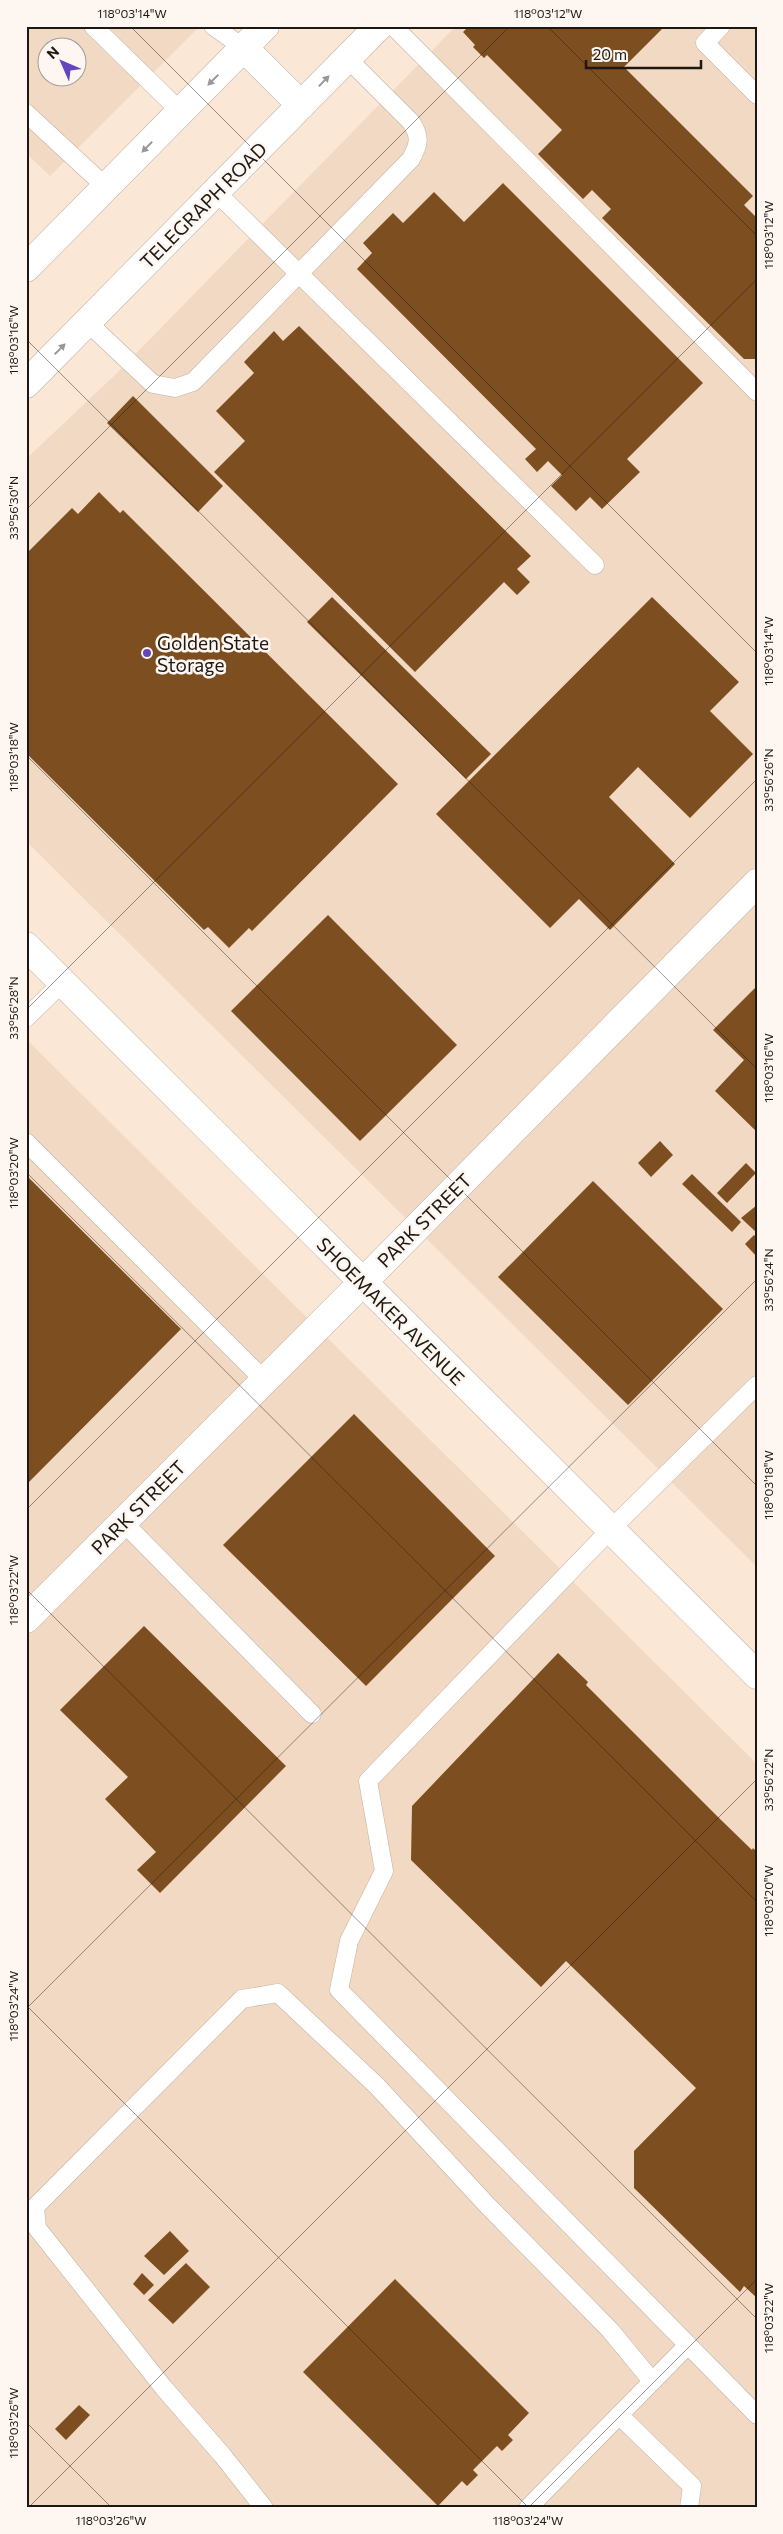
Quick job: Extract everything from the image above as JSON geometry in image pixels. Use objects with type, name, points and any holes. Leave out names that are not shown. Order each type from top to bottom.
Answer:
[{"type":"main road","points":[[26,268],[266,26]]},
{"type":"main road","name":"TELEGRAPH ROAD","points":[[26,384],[379,26]]},
{"type":"main road","points":[[244,48],[301,105]]},
{"type":"main road","name":"PARK STREET","points":[[26,1619],[265,1381],[757,883]]},
{"type":"main road","name":"SHOEMAKER AVENUE","points":[[26,946],[757,1675]]},
{"type":"lane","points":[[93,26],[181,112]]},
{"type":"lane","points":[[213,26],[244,48]]},
{"type":"lane","points":[[393,26],[757,392]]},
{"type":"lane","points":[[721,26],[706,43],[757,95]]},
{"type":"lane","points":[[87,322],[153,384],[175,388],[193,382],[411,159],[419,145],[418,133],[411,122],[347,58]]},
{"type":"lane","points":[[26,113],[107,188]]},
{"type":"lane","points":[[216,192],[595,565]]},
{"type":"lane","points":[[26,1018],[63,982]]},
{"type":"lane","points":[[26,1142],[265,1381]]},
{"type":"lane","points":[[757,1385],[610,1530],[368,1782],[384,1871],[349,1941],[339,1990],[757,2415]]},
{"type":"lane","points":[[123,1522],[312,1714]]},
{"type":"lane","points":[[264,2508],[163,2387],[37,2228],[35,2207],[242,2000],[278,1993],[328,2039],[377,2086],[487,2205],[610,2330],[652,2381]]},
{"type":"lane","points":[[528,2508],[688,2345]]},
{"type":"lane","points":[[619,2415],[692,2486],[689,2508]]},
{"type":"shaded area","points":[[26,26],[200,26],[50,176],[26,153]]},
{"type":"shaded area","points":[[456,26],[757,26],[757,1567],[26,841],[26,459],[116,374]]},
{"type":"shaded area","points":[[26,1039],[757,1764],[757,2508],[26,2508]]},
{"type":"building","points":[[469,26],[665,26],[624,67],[753,196],[744,205],[757,218],[757,359],[744,359],[602,218],[611,209],[592,190],[583,199],[538,154],[562,130],[487,55],[484,58],[473,47],[475,45],[463,32]]},
{"type":"building","points":[[503,183],[703,383],[627,459],[640,472],[602,509],[590,497],[576,511],[551,486],[562,475],[548,461],[537,472],[525,459],[536,449],[357,269],[372,253],[363,243],[393,213],[403,223],[434,192],[464,222]]},
{"type":"building","points":[[299,326],[531,556],[517,569],[530,582],[517,595],[504,582],[415,672],[214,472],[245,441],[216,411],[254,373],[244,362],[274,331],[283,341]]},
{"type":"building","points":[[133,396],[223,486],[198,512],[107,423]]},
{"type":"building","name":"Golden State Storage","points":[[99,492],[120,513],[123,510],[398,784],[252,931],[249,928],[229,948],[208,927],[204,930],[26,753],[26,554],[72,508],[78,514]]},
{"type":"building","points":[[332,597],[491,754],[466,779],[307,622]]},
{"type":"building","points":[[652,597],[739,682],[710,711],[753,754],[690,818],[638,767],[609,797],[675,864],[610,930],[579,899],[550,928],[436,814]]},
{"type":"building","points":[[328,915],[457,1045],[360,1141],[231,1011]]},
{"type":"building","points":[[757,986],[757,1132],[715,1091],[744,1060],[713,1030]]},
{"type":"building","points":[[660,1141],[673,1155],[651,1177],[638,1163]]},
{"type":"building","points":[[746,1163],[756,1173],[727,1203],[717,1193]]},
{"type":"building","points":[[692,1174],[741,1222],[732,1232],[682,1184]]},
{"type":"building","points":[[26,1175],[181,1329],[26,1485]]},
{"type":"building","points":[[593,1181],[723,1309],[628,1405],[498,1277]]},
{"type":"building","points":[[757,1205],[757,1233],[741,1218]]},
{"type":"building","points":[[754,1235],[757,1238],[757,1257],[745,1244]]},
{"type":"building","points":[[354,1414],[495,1556],[366,1686],[223,1545]]},
{"type":"building","points":[[144,1626],[286,1766],[160,1893],[137,1870],[156,1852],[105,1799],[128,1777],[60,1710]]},
{"type":"building","points":[[558,1653],[588,1682],[586,1685],[720,1819],[752,1850],[753,1848],[757,1852],[757,2298],[744,2286],[740,2292],[634,2188],[634,2151],[696,2088],[566,1961],[541,1987],[411,1860],[412,1806]]},
{"type":"building","points":[[170,2231],[189,2251],[164,2275],[144,2256]]},
{"type":"building","points":[[186,2263],[210,2287],[173,2324],[148,2300]]},
{"type":"building","points":[[142,2273],[154,2285],[144,2295],[133,2284]]},
{"type":"building","points":[[395,2279],[529,2413],[508,2435],[513,2440],[502,2451],[497,2446],[473,2470],[478,2475],[467,2486],[462,2481],[438,2506],[303,2372]]},
{"type":"building","points":[[79,2405],[90,2415],[66,2440],[55,2429]]},
{"type":"place","name":"Golden State Storage","points":[[147,653]]}]
